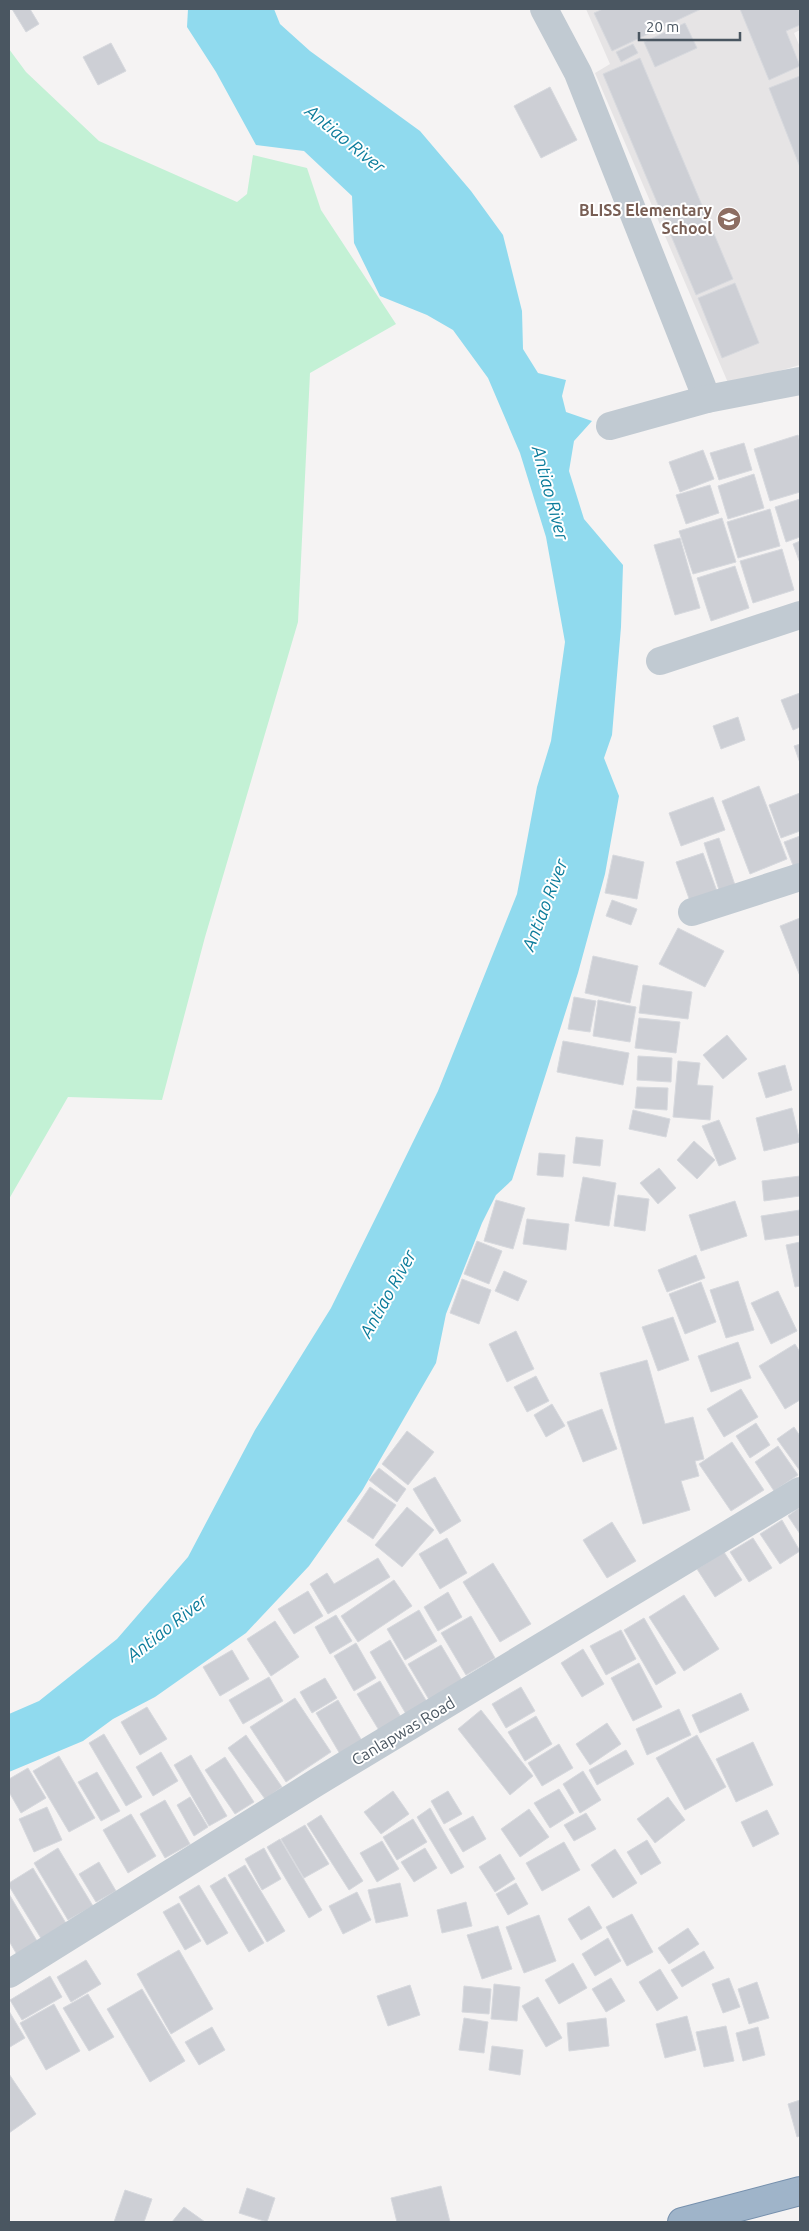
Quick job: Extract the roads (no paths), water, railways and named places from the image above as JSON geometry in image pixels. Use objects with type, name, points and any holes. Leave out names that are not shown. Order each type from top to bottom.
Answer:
[{"type":"highway","points":[[682,2222],[800,2191]]},
{"type":"street","points":[[544,9],[578,73],[706,400]]},
{"type":"street","points":[[610,426],[706,400],[800,381]]},
{"type":"street","points":[[660,661],[800,615]]},
{"type":"street","points":[[692,912],[800,877]]},
{"type":"street","name":"Canlapwas Road","points":[[9,1974],[318,1782],[800,1491]]},
{"type":"water","name":"Antiao River","points":[[188,9],[274,9],[280,24],[310,51],[420,131],[471,191],[503,235],[522,311],[523,349],[538,373],[566,380],[562,396],[566,412],[592,421],[574,441],[569,471],[584,519],[623,565],[621,627],[612,735],[604,758],[619,796],[605,874],[578,973],[512,1180],[496,1195],[482,1223],[446,1314],[436,1363],[362,1491],[309,1566],[246,1633],[155,1697],[113,1719],[83,1741],[9,1772],[9,1714],[39,1701],[117,1639],[188,1557],[255,1430],[331,1308],[383,1203],[438,1091],[517,894],[537,787],[551,741],[565,642],[546,537],[520,453],[488,378],[453,330],[427,315],[380,296],[354,243],[352,196],[304,151],[256,145],[216,72],[187,27]]},
{"type":"place","name":"BLISS Elementary School","points":[[729,219]]}]
